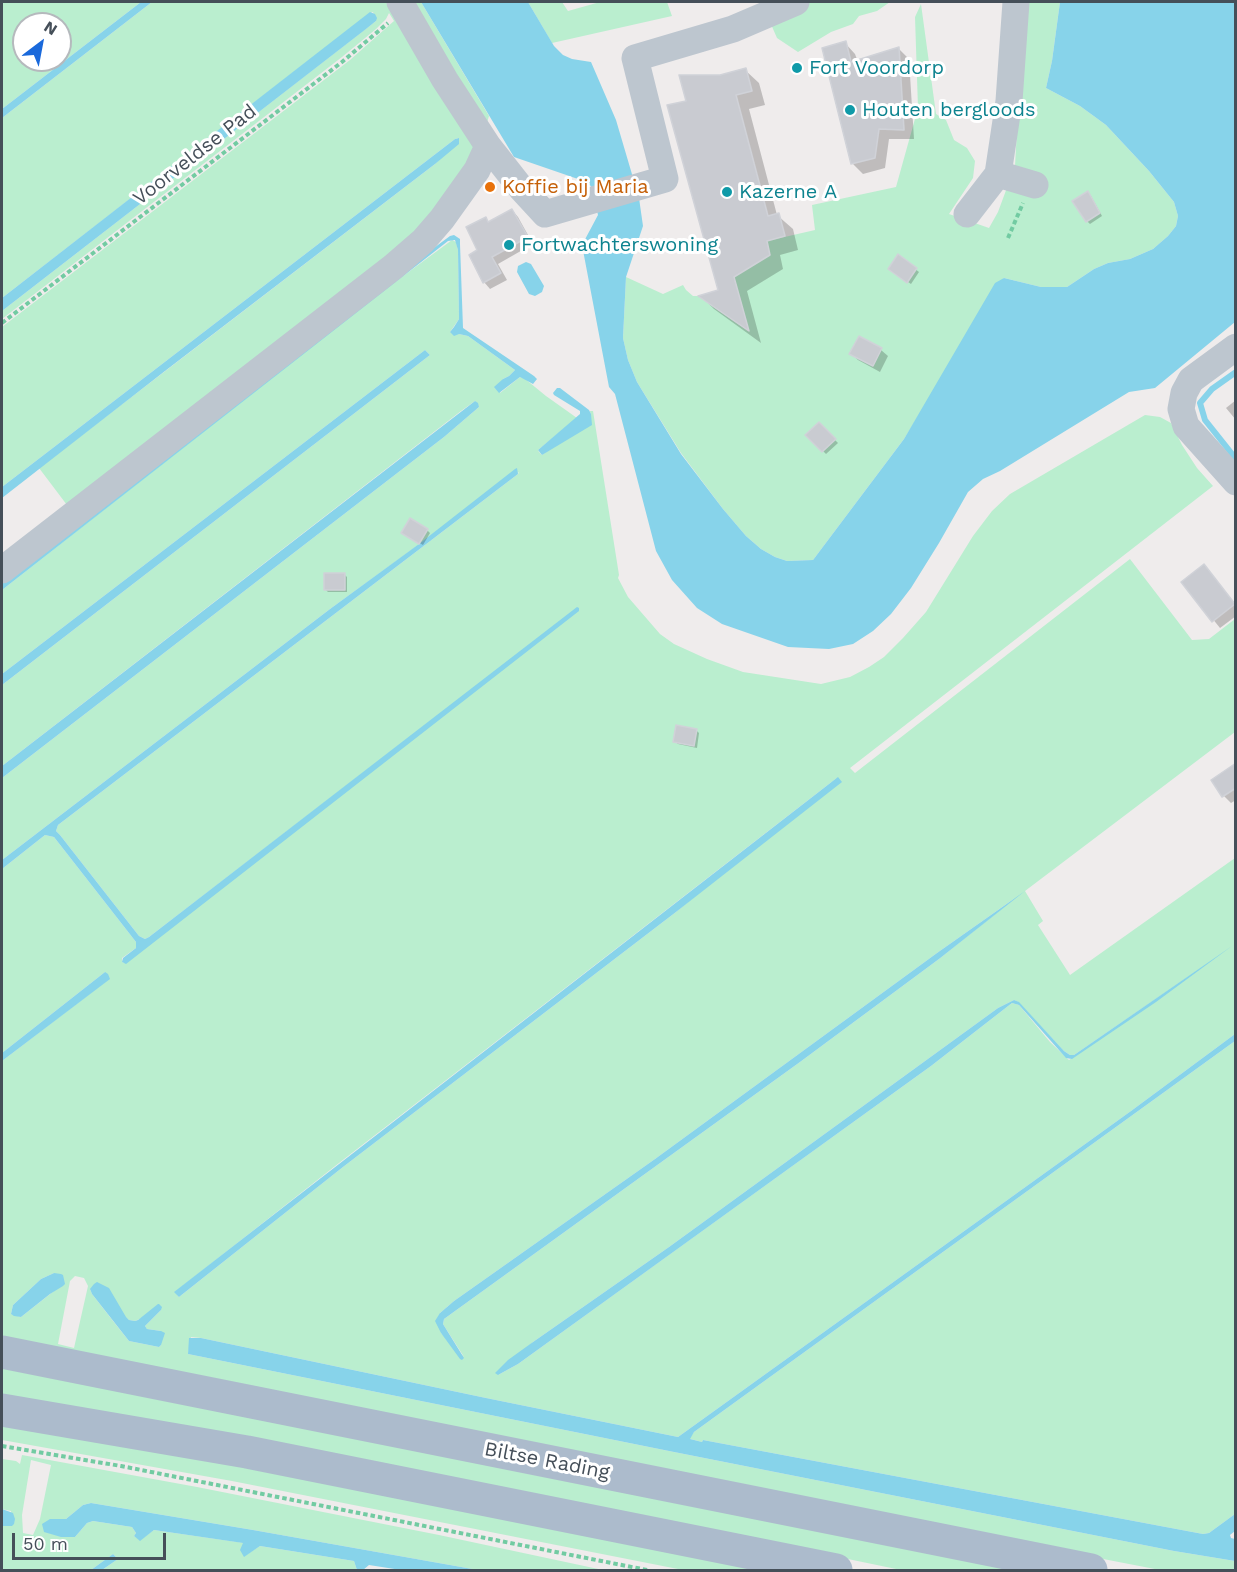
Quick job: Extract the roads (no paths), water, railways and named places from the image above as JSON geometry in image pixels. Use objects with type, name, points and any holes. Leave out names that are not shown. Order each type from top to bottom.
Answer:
[{"type":"main road","name":"Biltse Rading","points":[[2,1352],[1091,1570]]},
{"type":"main road","points":[[2,1410],[247,1452],[836,1570]]},
{"type":"street","points":[[402,5],[445,80],[488,146],[545,214],[665,179],[635,58],[733,29],[796,2]]},
{"type":"street","points":[[967,214],[998,174],[1010,101],[1016,2]]},
{"type":"street","points":[[2,570],[423,241],[442,219],[477,170],[488,146]]},
{"type":"street","points":[[998,174],[1035,185]]},
{"type":"street","points":[[1236,347],[1191,380],[1184,393],[1181,409],[1186,426],[1236,482]]},
{"type":"water","points":[[141,2],[152,2],[72,64],[72,55]]},
{"type":"water","points":[[421,2],[528,2],[554,46],[563,55],[591,62],[616,120],[639,198],[643,226],[626,277],[623,338],[628,360],[637,382],[681,454],[746,536],[775,557],[787,561],[813,560],[904,439],[995,283],[1004,278],[1041,287],[1067,287],[1094,269],[1108,263],[1130,259],[1153,249],[1176,226],[1178,216],[1174,202],[1106,125],[1080,106],[1046,88],[1060,2],[1235,2],[1235,322],[1155,388],[1129,392],[1000,471],[983,479],[968,492],[911,588],[891,614],[873,631],[853,644],[829,649],[788,647],[722,624],[697,608],[672,580],[656,551],[615,394],[609,387],[582,245],[598,215],[591,186],[578,179],[514,157]]},
{"type":"water","points":[[370,12],[375,14],[376,21],[2,311],[2,298]]},
{"type":"water","points":[[50,72],[61,72],[2,118],[2,109]]},
{"type":"water","points":[[459,138],[459,144],[435,164],[2,498],[2,487]]},
{"type":"water","points":[[454,235],[460,239],[463,328],[534,376],[537,379],[533,384],[520,377],[499,393],[494,387],[515,370],[468,336],[459,334],[454,336],[450,332],[459,319],[458,250],[455,240],[448,241],[2,590],[2,582],[396,276]]},
{"type":"water","points":[[526,262],[531,264],[544,286],[542,292],[535,296],[529,294],[517,272],[518,266]]},
{"type":"water","points":[[425,350],[430,355],[2,685],[2,674]]},
{"type":"water","points":[[557,388],[589,410],[592,425],[542,455],[538,450],[580,414],[580,411],[554,395]]},
{"type":"water","points":[[475,401],[479,407],[444,437],[2,778],[2,766]]},
{"type":"water","points":[[517,468],[518,474],[58,825],[56,831],[139,936],[145,939],[577,607],[579,608],[579,611],[126,964],[122,962],[123,958],[136,948],[136,942],[54,837],[45,835],[2,869],[2,860]]},
{"type":"water","points":[[838,777],[842,782],[676,912],[343,1167],[179,1297],[174,1292]]},
{"type":"water","points":[[1025,891],[939,959],[800,1062],[444,1319],[443,1324],[464,1358],[460,1359],[435,1321],[440,1313],[454,1301],[655,1159]]},
{"type":"water","points":[[1232,946],[1156,1002],[1072,1059],[1066,1058],[1019,1005],[1012,1003],[931,1066],[518,1364],[498,1375],[495,1373],[508,1360],[669,1247],[998,1008],[1014,1000],[1019,1002],[1064,1051],[1074,1055]]},
{"type":"water","points":[[105,972],[110,979],[2,1061],[2,1053]]},
{"type":"water","points":[[1235,1034],[1235,1041],[694,1432],[690,1439],[1203,1534],[1209,1533],[1235,1514],[1235,1531],[1230,1535],[1235,1539],[1235,1561],[1174,1551],[188,1354],[189,1338],[201,1338],[678,1437]]},
{"type":"water","points":[[54,1273],[63,1275],[65,1284],[63,1286],[21,1317],[11,1314],[13,1305],[41,1279]]},
{"type":"water","points":[[97,1282],[109,1288],[129,1320],[138,1320],[158,1304],[162,1307],[145,1326],[147,1329],[165,1333],[159,1347],[129,1341],[92,1294],[90,1289]]},
{"type":"water","points":[[91,1503],[478,1570],[401,1570],[369,1565],[363,1570],[357,1570],[354,1561],[260,1546],[244,1557],[240,1550],[243,1543],[154,1530],[140,1541],[134,1536],[136,1533],[132,1527],[93,1521],[87,1523],[75,1537],[61,1537],[44,1532],[42,1524],[50,1519],[66,1519],[83,1505]]},
{"type":"water","points":[[2,1509],[13,1513],[15,1519],[12,1526],[2,1526]]},
{"type":"water","points":[[113,1554],[118,1559],[102,1570],[91,1570]]},
{"type":"waterway","points":[[1236,372],[1212,389],[1200,403],[1205,420],[1236,459]]},
{"type":"place","name":"Fort Voordorp","points":[[797,68]]},
{"type":"place","name":"Houten bergloods","points":[[850,110]]},
{"type":"place","name":"Koffie bij Maria","points":[[490,187]]},
{"type":"place","name":"Kazerne A","points":[[727,192]]},
{"type":"place","name":"Fortwachterswoning","points":[[509,245]]}]
